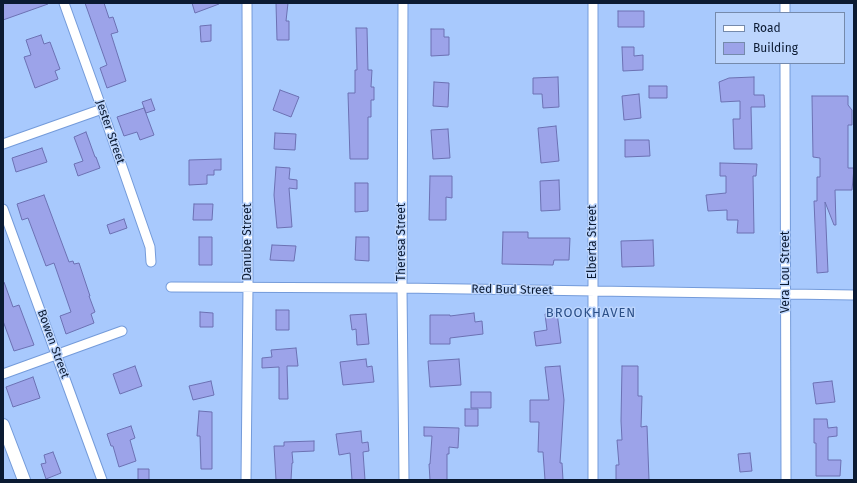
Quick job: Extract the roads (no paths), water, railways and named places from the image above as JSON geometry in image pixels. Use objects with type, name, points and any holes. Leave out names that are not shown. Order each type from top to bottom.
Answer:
[{"type":"main road","points":[[3,425],[24,480]]},
{"type":"street","name":"Jester Street","points":[[64,3],[150,247],[151,262]]},
{"type":"street","name":"Danube Street","points":[[246,480],[248,288],[247,3]]},
{"type":"street","name":"Theresa Street","points":[[403,3],[402,288],[404,480]]},
{"type":"street","name":"Elberta Street","points":[[593,3],[593,480]]},
{"type":"street","name":"Vera Lou Street","points":[[785,64],[786,480]]},
{"type":"street","points":[[3,144],[102,109]]},
{"type":"street","name":"Bowen Street","points":[[3,209],[102,480]]},
{"type":"street","name":"Red Bud Street","points":[[171,287],[402,288],[854,295]]},
{"type":"street","points":[[3,374],[122,332]]},
{"type":"district","name":"BROOKHAVEN","points":[[591,313]]}]
